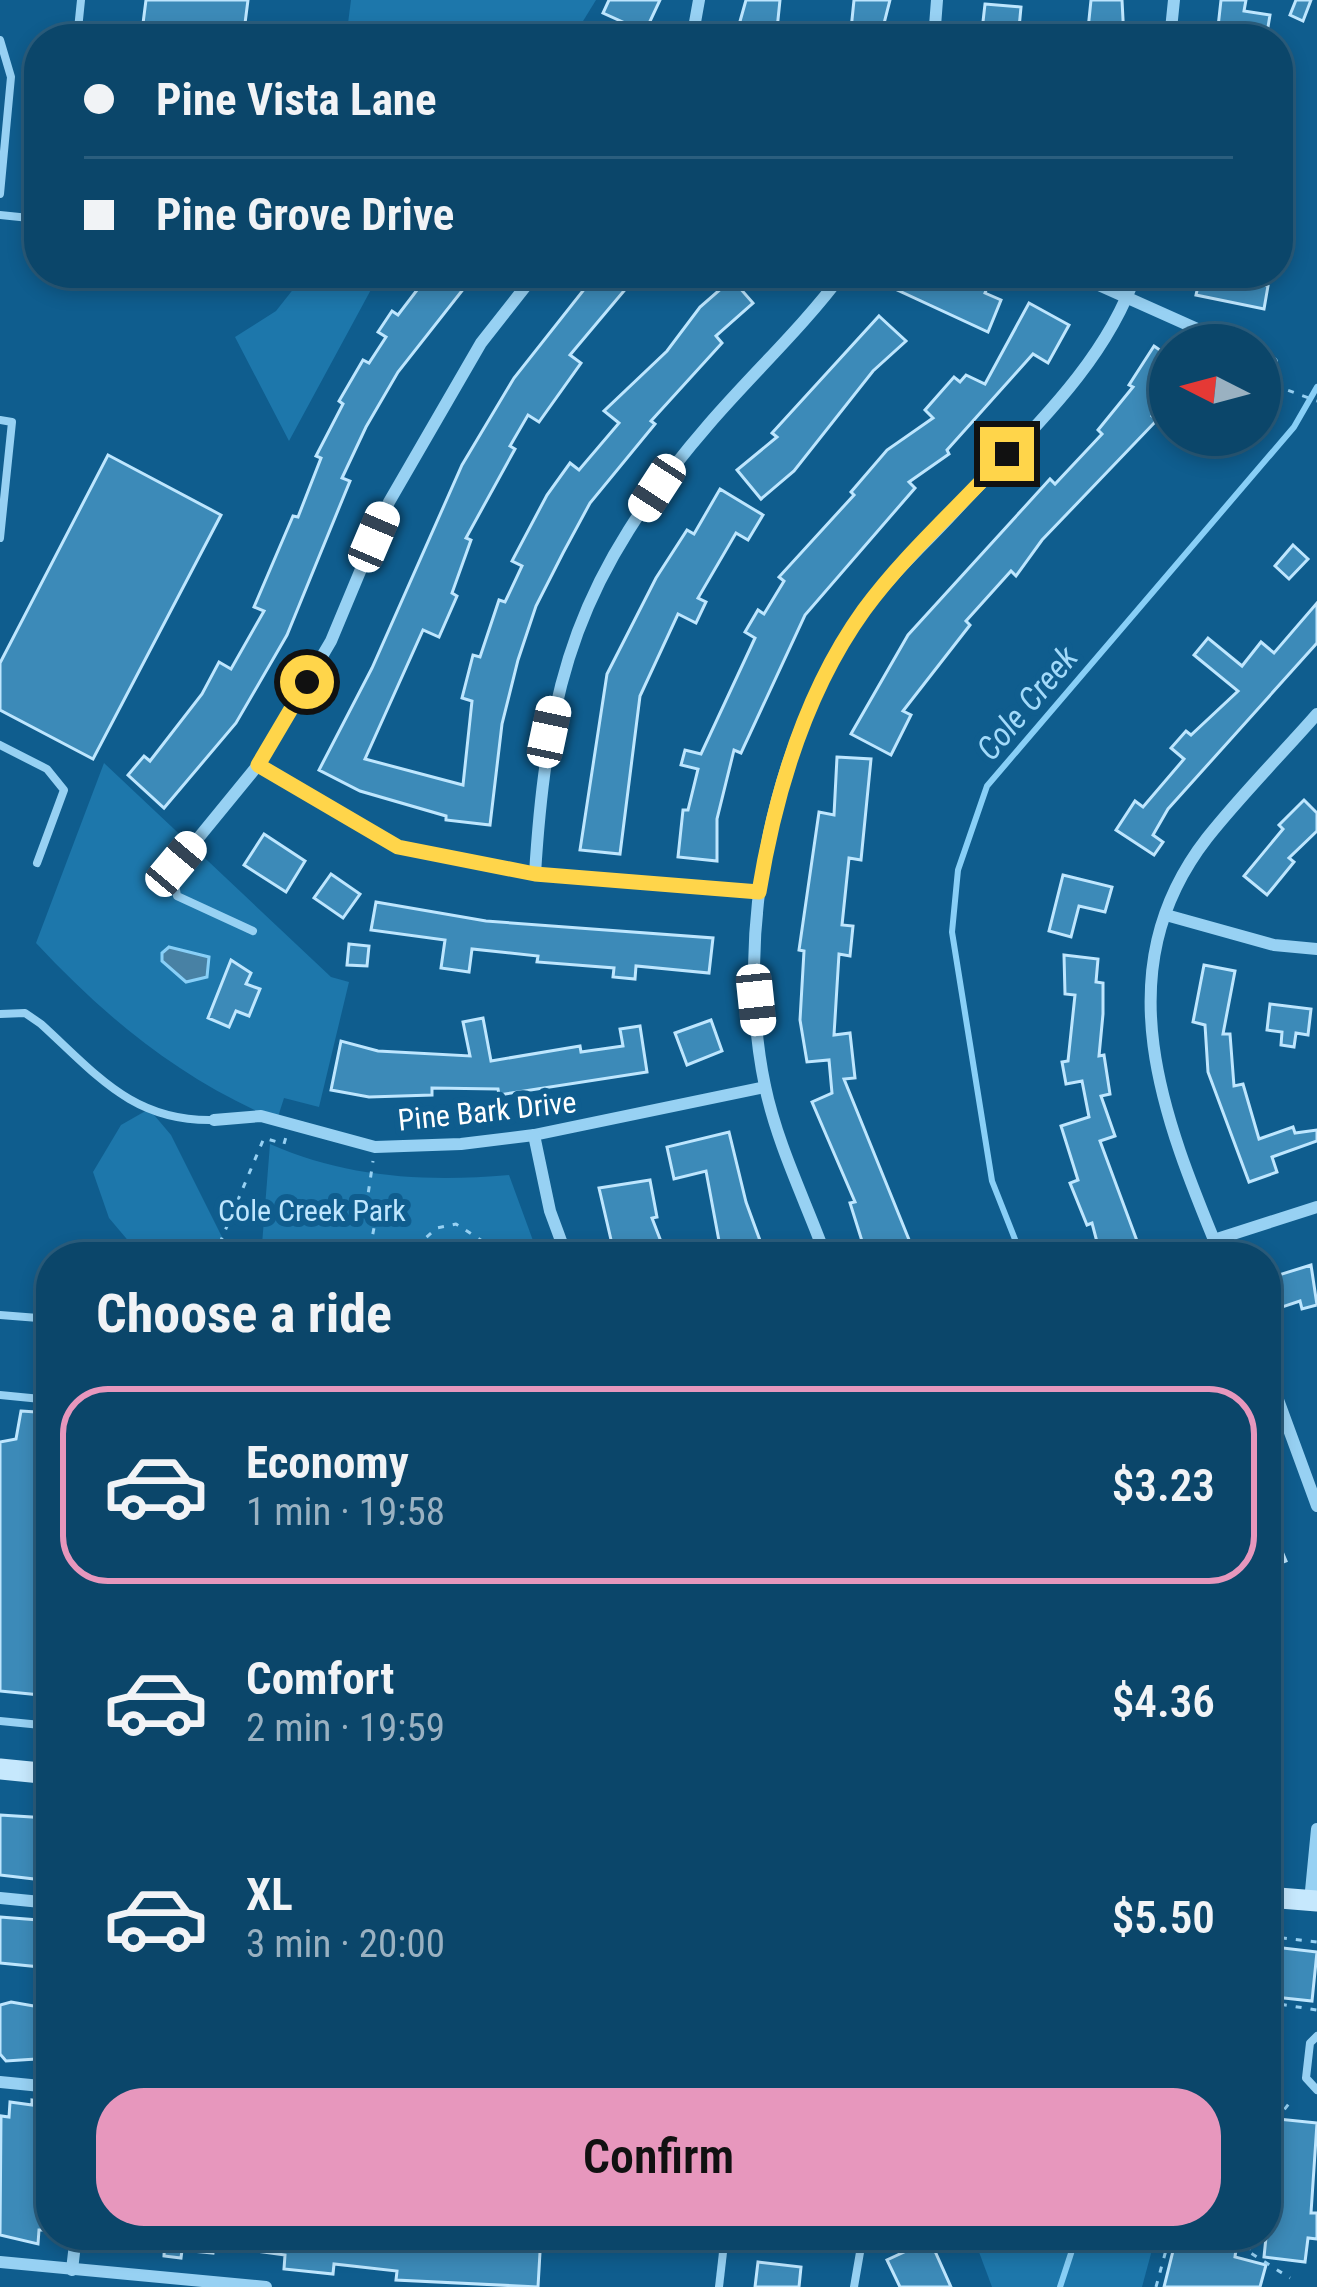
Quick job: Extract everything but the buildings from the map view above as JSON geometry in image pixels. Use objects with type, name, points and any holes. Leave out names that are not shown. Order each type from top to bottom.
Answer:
[{"type":"street","points":[[200,836],[258,765],[331,641],[389,502],[481,343],[524,288]]},
{"type":"street","points":[[535,874],[542,767],[563,662],[604,570],[657,488],[830,288]]},
{"type":"street","points":[[1104,288],[1185,324]]},
{"type":"street","points":[[821,1242],[765,1087],[756,1000],[759,892],[776,797],[820,688],[864,610],[1093,360],[1131,288]]},
{"type":"street","points":[[1317,713],[1204,841],[1166,915],[1148,985],[1152,1064],[1214,1240],[1317,1207]]},
{"type":"street","points":[[258,765],[398,847],[535,874],[759,892]]},
{"type":"street","points":[[1166,915],[1274,945],[1317,950]]},
{"type":"street","name":"Pine Bark Drive","points":[[214,1120],[261,1116],[375,1147],[534,1136],[765,1087]]},
{"type":"street","points":[[534,1136],[561,1242]]},
{"type":"street","points":[[1281,1398],[1310,1458],[1317,1506]]},
{"type":"street","points":[[0,1768],[36,1772]]},
{"type":"street","points":[[1281,1898],[1313,1901],[1317,1829]]},
{"type":"street","points":[[0,1898],[36,1902]]},
{"type":"street","points":[[0,2082],[36,2085]]},
{"type":"street","points":[[72,2270],[74,2250]]},
{"type":"street","points":[[0,2262],[266,2287]]},
{"type":"lane","points":[[0,40],[11,77],[0,194]]},
{"type":"lane","points":[[0,421],[12,422],[0,538]]},
{"type":"lane","points":[[0,745],[47,769],[64,790],[37,863]]},
{"type":"lane","points":[[200,836],[173,872],[177,896],[254,931]]},
{"type":"lane","points":[[0,1013],[25,1013],[144,1111],[181,1121],[214,1120]]},
{"type":"lane","points":[[0,1315],[36,1318]]},
{"type":"lane","points":[[0,1395],[36,1399]]},
{"type":"lane","points":[[0,1721],[36,1725]]},
{"type":"lane","points":[[1317,2036],[1310,2043],[1306,2078],[1317,2090]]},
{"type":"lane","points":[[719,2287],[723,2250]]},
{"type":"lane","points":[[854,2287],[860,2250]]},
{"type":"path","points":[[1281,385],[1317,401]]},
{"type":"path","points":[[220,1242],[264,1138],[284,1144],[290,1124]]},
{"type":"path","points":[[371,1242],[374,1228],[365,1215],[375,1147]]},
{"type":"path","points":[[421,1242],[437,1228],[456,1224],[484,1242]]},
{"type":"path","points":[[1281,1938],[1317,1942]]},
{"type":"path","points":[[1281,2004],[1317,2010]]},
{"type":"path","points":[[1281,2114],[1291,2101]]},
{"type":"path","points":[[1156,2287],[1166,2250]]},
{"type":"path","points":[[1241,2250],[1290,2278]]},
{"type":"green space","points":[[351,0],[596,0],[581,24],[348,24]]},
{"type":"green space","points":[[294,288],[372,288],[289,441],[235,337],[276,311]]},
{"type":"green space","points":[[104,763],[331,977],[349,982],[319,1107],[284,1098],[277,1120],[208,1086],[118,1022],[36,943]]},
{"type":"green space","points":[[149,1109],[171,1135],[224,1242],[129,1242],[109,1218],[93,1172],[121,1125]]},
{"type":"green space","name":"Cole Creek Park","points":[[270,1144],[328,1164],[387,1175],[509,1175],[534,1242],[262,1242]]},
{"type":"green space","points":[[1152,2250],[1142,2287],[992,2287],[979,2252]]},
{"type":"shaded area","points":[[169,947],[209,957],[207,977],[186,982],[162,961]]},
{"type":"waterway","name":"Cole Creek","points":[[1016,1242],[992,1181],[952,932],[958,870],[987,786],[1294,427],[1317,387]]},
{"type":"waterway","name":"Cole Creek","points":[[1060,2287],[1072,2250]]},
{"type":"route","points":[[307,682],[258,765],[398,847],[535,874],[759,892],[776,797],[820,688],[864,610],[1007,454]]}]
